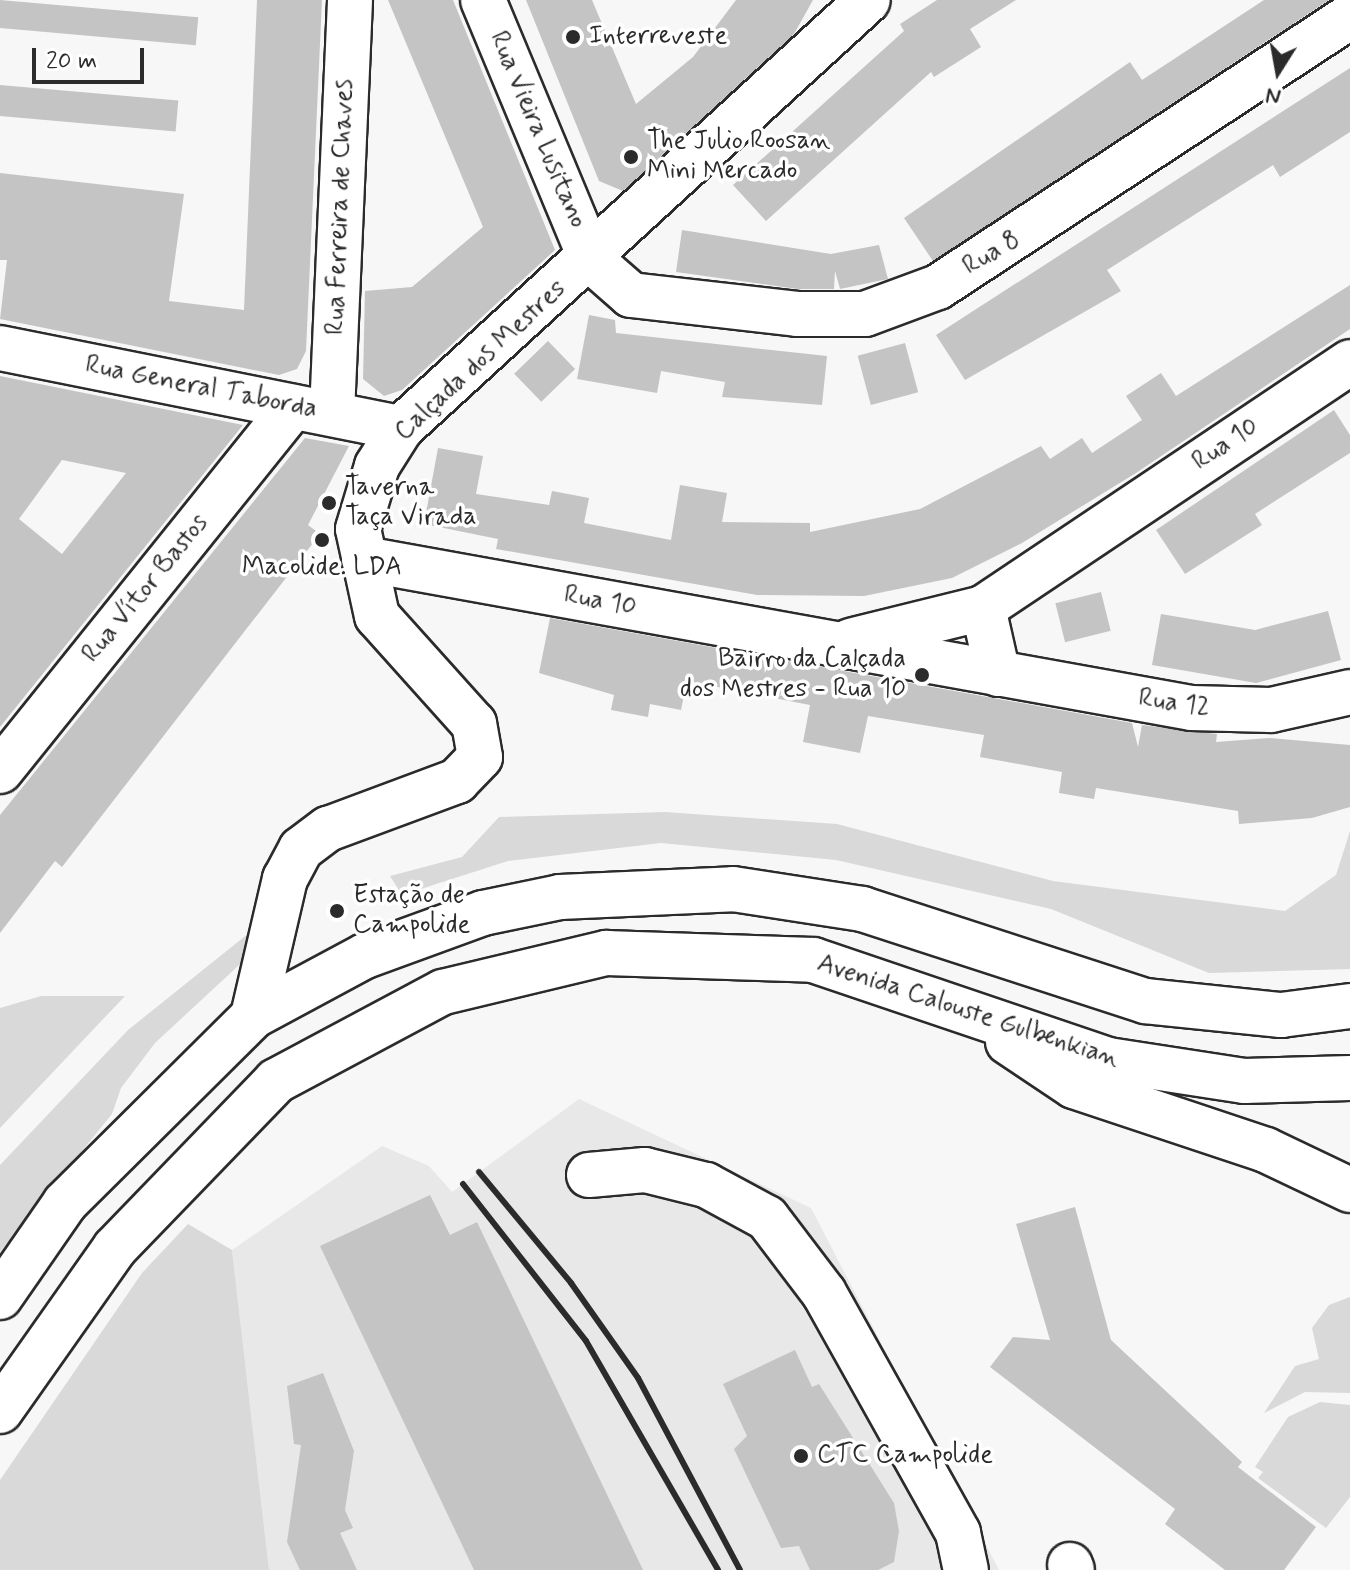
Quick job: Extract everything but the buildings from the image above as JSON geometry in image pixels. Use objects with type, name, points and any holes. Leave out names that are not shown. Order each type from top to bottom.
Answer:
[{"type":"street","name":"Rua Ferreira de Chaves","points":[[312,410],[350,0]]},
{"type":"street","name":"Rua Vieira Lusitano","points":[[483,0],[591,260]]},
{"type":"street","name":"Calçada dos Mestres","points":[[253,1016],[285,879],[301,849],[328,829],[457,781],[480,757],[474,724],[377,616],[358,529],[365,493],[401,428],[591,260],[868,0]]},
{"type":"street","name":"Rua 8","points":[[591,260],[631,295],[717,309],[865,314],[938,287],[1036,228],[1350,16]]},
{"type":"street","name":"Rua General Taborda","points":[[0,348],[401,428]]},
{"type":"street","name":"Rua 10","points":[[836,644],[983,608],[1350,362]]},
{"type":"street","name":"Rua Vítor Bastos","points":[[0,771],[312,410]]},
{"type":"street","name":"Rua 10","points":[[364,559],[998,674]]},
{"type":"street","points":[[983,608],[998,674]]},
{"type":"street","name":"Rua 12","points":[[998,674],[1231,712],[1298,705],[1350,692]]},
{"type":"street","points":[[0,1297],[65,1203],[253,1016],[365,956],[483,913],[560,897],[733,889],[862,909],[1145,1001],[1281,1015],[1350,1006]]},
{"type":"street","name":"Avenida Calouste Gulbenkian","points":[[0,1411],[115,1248],[276,1081],[443,992],[622,953],[813,960],[1108,1060],[1174,1073],[1244,1081],[1350,1078]]},
{"type":"street","points":[[959,1009],[1074,1086],[1266,1150],[1350,1190]]},
{"type":"street","points":[[589,1175],[645,1170],[675,1177],[706,1185],[767,1218],[824,1293],[958,1533],[966,1570]]},
{"type":"shaded area","points":[[665,812],[837,824],[1053,881],[1285,911],[1336,875],[1350,831],[1350,969],[1209,973],[1051,909],[836,860],[661,843],[508,861],[402,895],[390,876],[462,857],[499,817]]},
{"type":"shaded area","points":[[249,933],[251,954],[155,1043],[121,1088],[112,1114],[0,1252],[0,1165],[128,1030]]},
{"type":"shaded area","points":[[41,996],[125,996],[0,1128],[0,1008]]},
{"type":"shaded area","points":[[579,1099],[811,1208],[999,1570],[269,1570],[232,1250],[382,1146],[429,1166],[452,1192]]},
{"type":"shaded area","points":[[188,1224],[232,1250],[269,1570],[0,1570],[0,1480],[142,1273]]},
{"type":"shaded area","points":[[1350,1297],[1350,1393],[1305,1392],[1264,1413],[1295,1366],[1319,1359],[1312,1328],[1329,1305]]},
{"type":"shaded area","points":[[1320,1402],[1350,1405],[1350,1497],[1326,1528],[1258,1478],[1263,1472],[1255,1467],[1288,1417]]},
{"type":"railway","points":[[479,1172],[571,1283],[638,1378],[740,1570]]},
{"type":"railway","points":[[463,1184],[586,1341],[718,1570]]},
{"type":"place","name":"Interreveste","points":[[573,37]]},
{"type":"place","name":"The Julio Roosan Mini Mercado","points":[[631,157]]},
{"type":"place","name":"Taverna Taça Virada","points":[[329,503]]},
{"type":"place","name":"Macolide. LDA","points":[[322,540]]},
{"type":"place","name":"Bairro da Calçada dos Mestres - Rua 10","points":[[922,675]]},
{"type":"place","name":"Estação de Campolide","points":[[337,911]]},
{"type":"place","name":"CTC Campolide","points":[[801,1456]]}]
